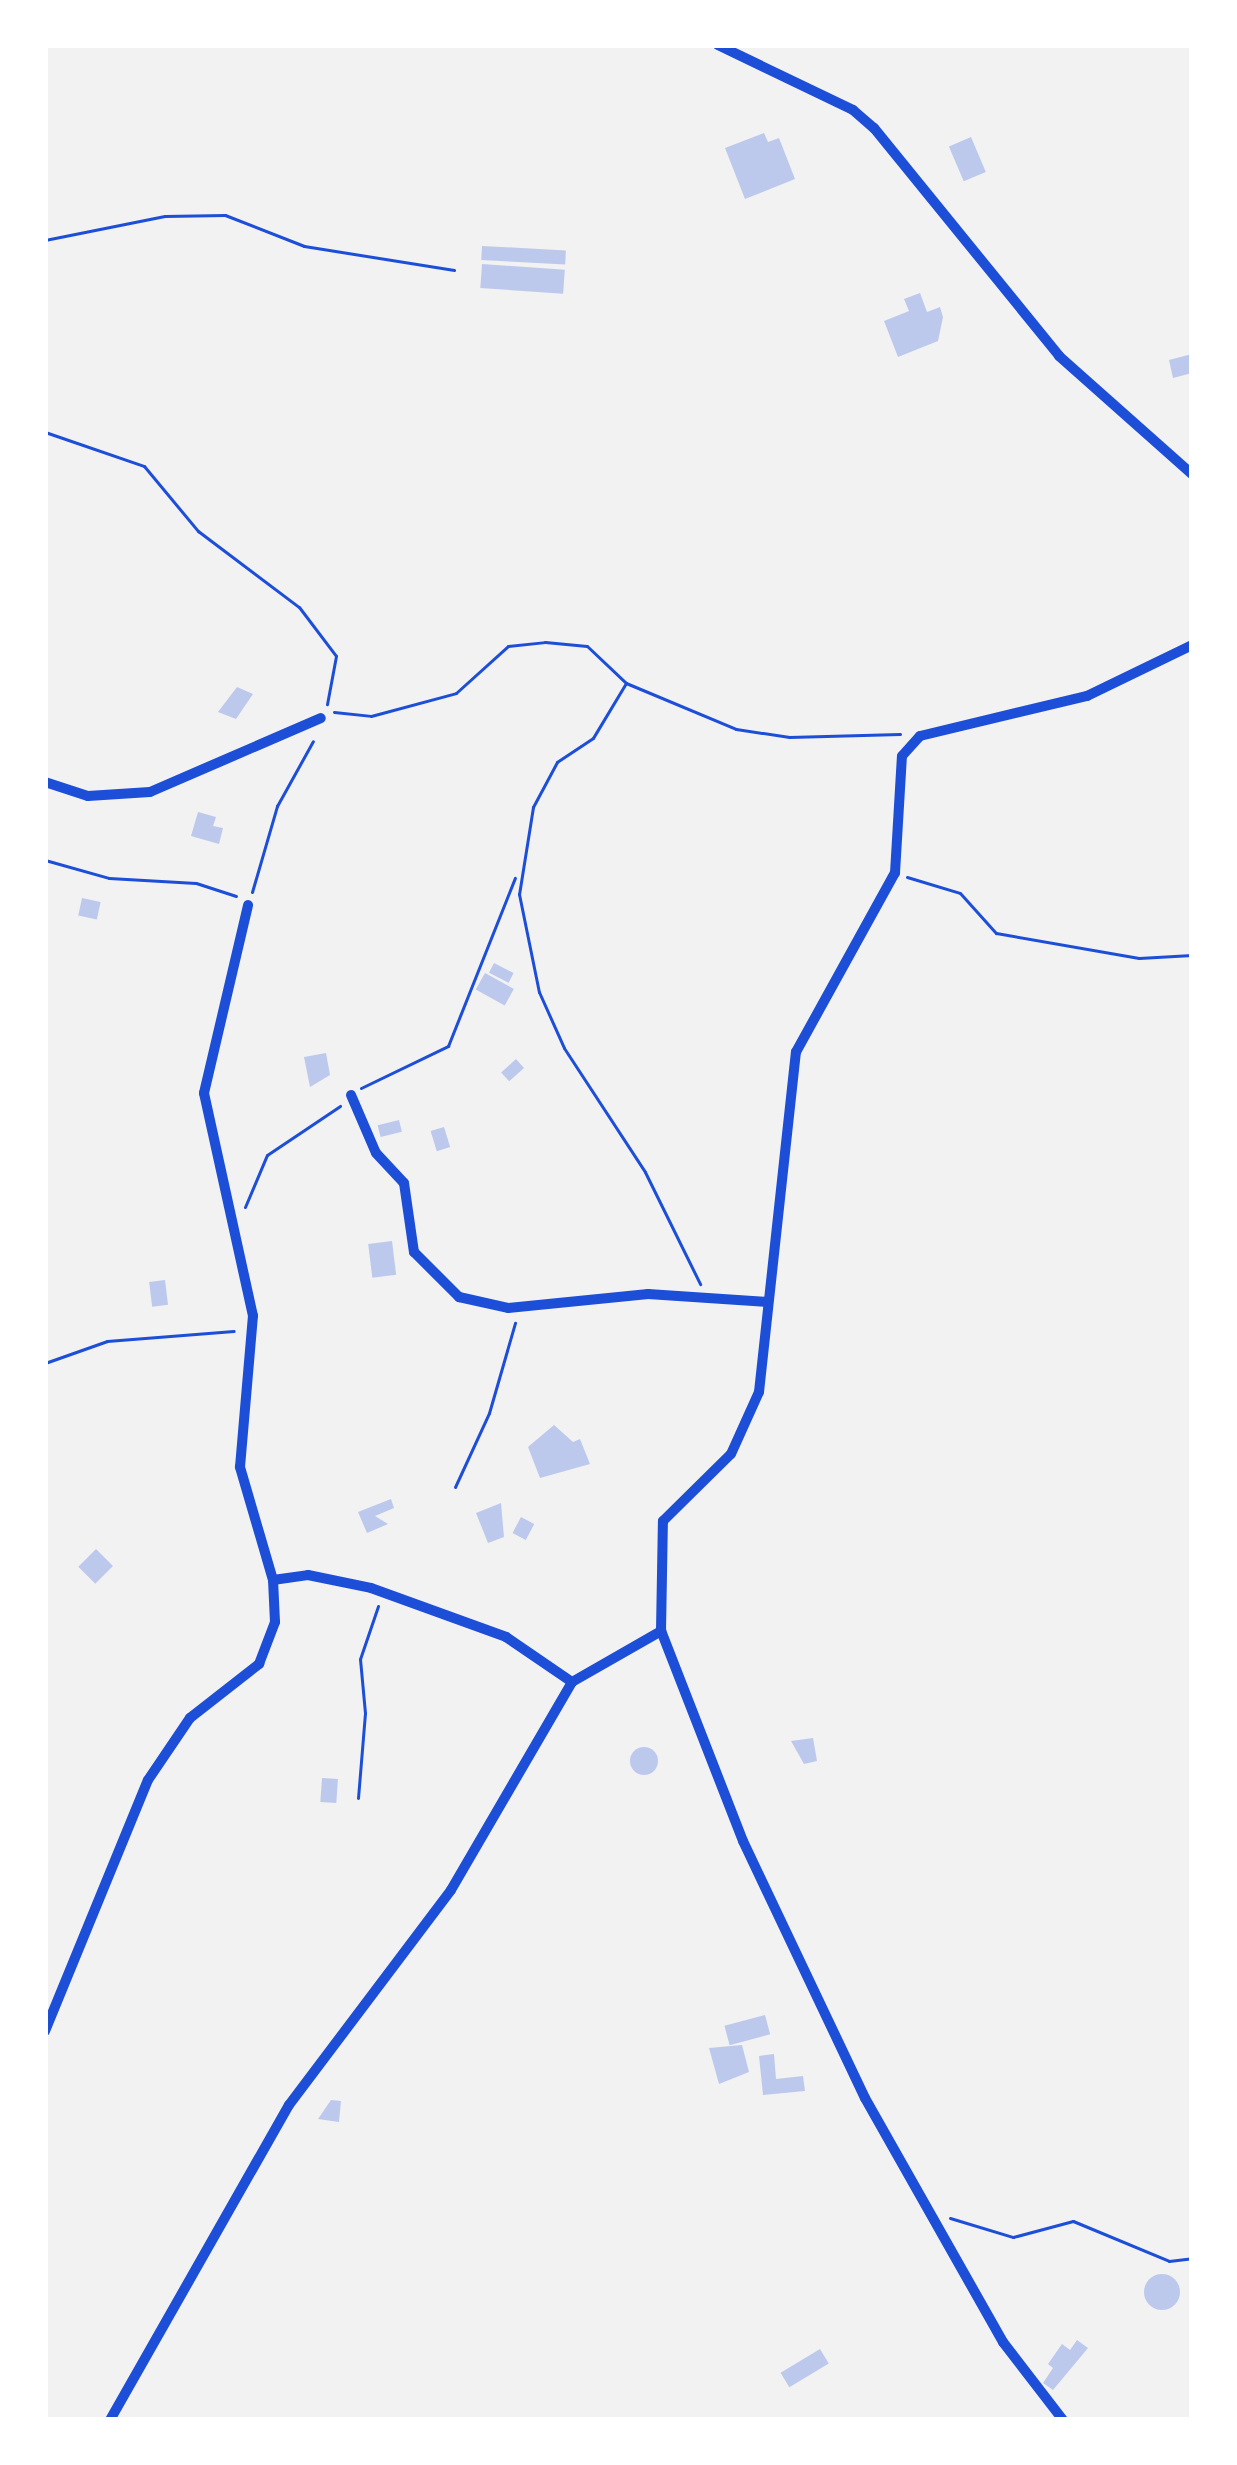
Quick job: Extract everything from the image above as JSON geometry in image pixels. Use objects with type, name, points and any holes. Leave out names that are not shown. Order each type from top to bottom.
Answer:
[{"type":"street","points":[[718,45],[853,110],[874,128],[1026,320],[1192,475]]},
{"type":"street","points":[[1064,2420],[1003,2342],[865,2098],[742,1841],[661,1631],[663,1521],[682,1494],[719,1470],[749,1422],[768,1354],[768,1302],[796,1052],[895,873],[897,775],[920,736],[1087,696],[1192,645]]},
{"type":"street","points":[[45,782],[88,796],[150,792],[323,714]]},
{"type":"street","points":[[45,2031],[169,1743],[268,1651],[273,1580],[240,1467],[254,1335],[238,1232],[205,1093],[248,904]]},
{"type":"street","points":[[351,1095],[376,1154],[404,1184],[422,1264],[459,1297],[524,1306],[604,1296],[768,1302]]},
{"type":"street","points":[[273,1580],[308,1575],[382,1592],[506,1637],[572,1682]]},
{"type":"street","points":[[110,2420],[289,2105],[451,1890],[572,1682],[661,1631]]},
{"type":"path","points":[[45,240],[165,216],[225,215],[304,246],[454,270]]},
{"type":"path","points":[[45,432],[131,456],[198,531],[299,607],[336,656],[323,714],[277,806],[248,904],[196,883],[109,878],[45,860]]},
{"type":"path","points":[[323,714],[370,716],[456,693],[508,646],[525,642],[586,646],[626,683],[736,729],[789,737],[861,730],[920,736]]},
{"type":"path","points":[[238,1232],[268,1155],[409,1058],[448,1046],[518,873],[533,807],[556,762],[593,738],[626,683]]},
{"type":"path","points":[[518,873],[539,992],[564,1048],[645,1172],[707,1298]]},
{"type":"path","points":[[895,873],[960,892],[996,934],[1138,958],[1192,955]]},
{"type":"path","points":[[454,1487],[524,1306]]},
{"type":"path","points":[[45,1363],[107,1341],[148,1343],[185,1330],[254,1335]]},
{"type":"path","points":[[358,1798],[365,1713],[360,1659],[382,1592]]},
{"type":"path","points":[[933,2211],[1012,2237],[1073,2222],[1169,2261],[1192,2258]]},
{"type":"building","points":[[764,133],[768,142],[779,138],[795,179],[745,199],[725,148]]},
{"type":"building","points":[[971,137],[986,172],[964,181],[949,146]]},
{"type":"building","points":[[482,246],[566,250],[565,264],[481,260]]},
{"type":"building","points":[[482,264],[565,270],[563,294],[480,288]]},
{"type":"building","points":[[920,293],[927,312],[940,307],[938,341],[898,357],[884,321],[909,311],[904,299]]},
{"type":"building","points":[[1192,354],[1192,373],[1173,378],[1169,360]]},
{"type":"building","points":[[237,687],[253,694],[236,719],[218,712]]},
{"type":"building","points":[[198,812],[216,817],[213,826],[223,828],[219,844],[191,836]]},
{"type":"building","points":[[82,898],[101,902],[97,920],[78,916]]},
{"type":"building","points":[[494,963],[514,973],[509,983],[489,973]]},
{"type":"building","points":[[485,973],[514,989],[505,1006],[476,990]]},
{"type":"building","points":[[326,1053],[330,1075],[310,1087],[304,1057]]},
{"type":"building","points":[[516,1059],[524,1068],[509,1081],[501,1072]]},
{"type":"building","points":[[399,1120],[402,1132],[381,1137],[378,1125]]},
{"type":"building","points":[[444,1127],[450,1147],[437,1151],[431,1131]]},
{"type":"building","points":[[392,1241],[396,1275],[372,1278],[368,1244]]},
{"type":"building","points":[[165,1280],[168,1305],[152,1307],[149,1282]]},
{"type":"building","points":[[554,1425],[573,1442],[580,1439],[590,1464],[540,1478],[528,1447]]},
{"type":"building","points":[[391,1499],[394,1508],[375,1516],[388,1524],[367,1533],[358,1512]]},
{"type":"building","points":[[501,1503],[504,1537],[488,1543],[476,1513]]},
{"type":"building","points":[[521,1517],[534,1524],[526,1540],[513,1533]]},
{"type":"building","points":[[96,1549],[113,1566],[95,1584],[78,1567]]},
{"type":"building","points":[[813,1738],[817,1761],[804,1764],[791,1741]]},
{"type":"building","points":[[644,1747],[654,1751],[658,1761],[654,1771],[644,1775],[634,1771],[630,1761],[634,1751]]},
{"type":"building","points":[[322,1778],[338,1779],[336,1803],[320,1802]]},
{"type":"building","points":[[765,2015],[770,2034],[730,2045],[724,2026]]},
{"type":"building","points":[[742,2045],[749,2072],[719,2084],[709,2048]]},
{"type":"building","points":[[774,2054],[776,2079],[803,2076],[805,2091],[763,2095],[759,2056]]},
{"type":"building","points":[[331,2100],[341,2101],[339,2122],[318,2119]]},
{"type":"building","points":[[1162,2274],[1175,2279],[1180,2292],[1175,2305],[1162,2310],[1149,2305],[1144,2292],[1149,2279]]},
{"type":"building","points":[[1077,2340],[1088,2348],[1053,2390],[1043,2383],[1053,2368],[1048,2364],[1062,2344],[1070,2350]]},
{"type":"building","points":[[820,2349],[829,2364],[789,2387],[781,2373]]}]
